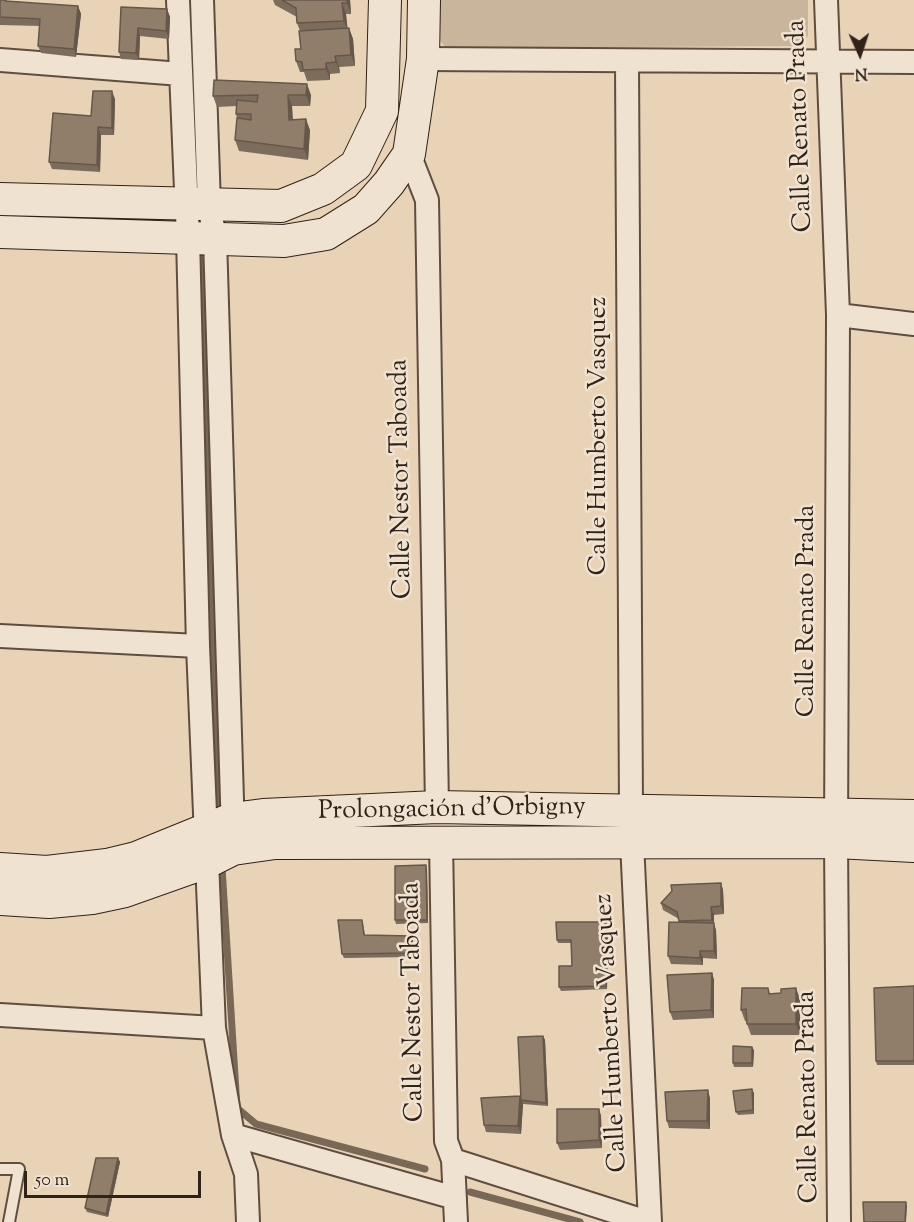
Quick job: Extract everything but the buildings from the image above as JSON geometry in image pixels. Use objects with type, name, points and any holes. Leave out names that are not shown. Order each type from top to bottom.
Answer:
[{"type":"main road","points":[[0,199],[281,206],[323,189],[356,165],[382,111],[385,0]]},
{"type":"main road","points":[[0,232],[284,241],[326,234],[366,209],[389,183],[410,153],[423,59],[424,0]]},
{"type":"main road","name":"Prolongación d'Orbigny","points":[[0,899],[49,902],[93,898],[124,891],[264,815],[437,807],[631,810],[836,827],[914,846]]},
{"type":"main road","name":"Prolongación d'Orbigny","points":[[0,869],[47,872],[107,865],[220,840],[275,843],[632,842],[836,827],[914,816]]},
{"type":"street","points":[[178,0],[181,74],[201,237],[220,840],[214,1028],[233,1135],[246,1174],[248,1222]]},
{"type":"street","points":[[197,205],[202,0]]},
{"type":"street","name":"Calle Renato Prada","points":[[826,0],[838,315],[836,827],[839,1222]]},
{"type":"street","points":[[423,59],[914,62]]},
{"type":"street","points":[[0,60],[181,74]]},
{"type":"street","name":"Calle Humberto Vasquez","points":[[627,62],[631,810]]},
{"type":"street","name":"Calle Nestor Taboada","points":[[410,153],[427,200],[437,807]]},
{"type":"street","points":[[201,237],[198,646],[220,840]]},
{"type":"street","points":[[838,315],[914,324]]},
{"type":"street","points":[[0,636],[198,646]]},
{"type":"street","name":"Calle Nestor Taboada","points":[[441,841],[446,1141],[453,1160],[456,1222]]},
{"type":"street","name":"Calle Humberto Vasquez","points":[[632,842],[648,1222]]},
{"type":"street","points":[[0,1015],[214,1028]]},
{"type":"street","points":[[233,1135],[455,1198]]},
{"type":"street","points":[[453,1160],[648,1222]]},
{"type":"lane","points":[[0,1169],[19,1169],[9,1222]]},
{"type":"shaded area","points":[[436,0],[808,0],[808,36],[797,46],[446,48],[436,36]]},
{"type":"waterway","points":[[201,254],[219,808]]},
{"type":"waterway","points":[[222,867],[237,1108],[256,1124],[425,1169]]},
{"type":"waterway","points":[[470,1192],[580,1222]]}]
